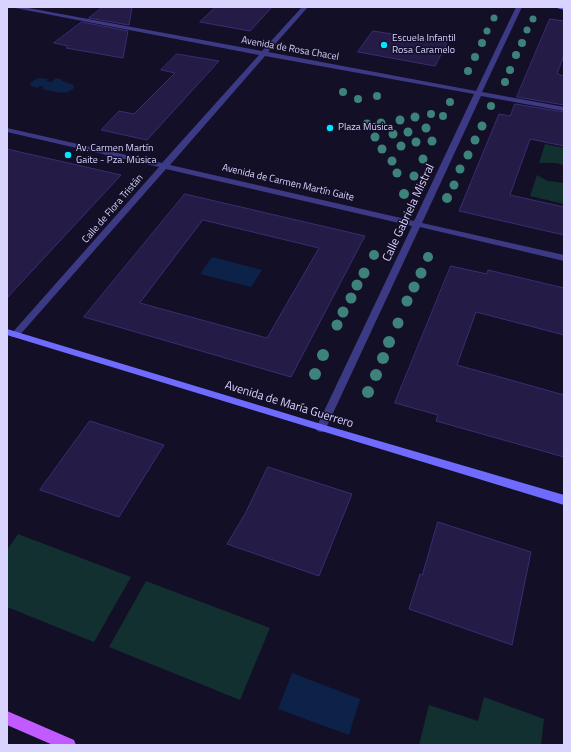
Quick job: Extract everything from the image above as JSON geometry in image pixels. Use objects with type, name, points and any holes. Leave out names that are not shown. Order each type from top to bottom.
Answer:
[{"type":"main road","points":[[7,718],[68,745]]},
{"type":"street","name":"Avenida de Rosa Chacel","points":[[14,7],[564,109]]},
{"type":"street","name":"Calle de Flora Tristán","points":[[11,334],[165,165],[305,7]]},
{"type":"street","name":"Calle Gabriela Mistral","points":[[321,428],[519,7]]},
{"type":"street","points":[[559,7],[564,8]]},
{"type":"street","name":"Avenida de Carmen Martín Gaite","points":[[7,130],[165,165],[564,258]]},
{"type":"street","name":"Avenida de María Guerrero","points":[[11,334],[564,500]]},
{"type":"green space","points":[[545,144],[564,148],[564,165],[555,163],[539,163]]},
{"type":"green space","points":[[537,175],[548,181],[564,183],[564,204],[530,196]]},
{"type":"green space","points":[[18,534],[131,577],[94,642],[7,607],[7,550]]},
{"type":"green space","points":[[146,581],[270,628],[240,700],[109,647]]},
{"type":"green space","points":[[484,697],[544,719],[541,745],[419,745],[429,705],[478,721]]},
{"type":"water","points":[[38,78],[48,79],[46,81],[51,82],[56,78],[61,79],[62,81],[74,85],[74,88],[71,91],[59,93],[42,89],[44,87],[40,86],[37,88],[30,86],[31,82]]},
{"type":"water","points":[[212,257],[262,270],[251,287],[200,274]]},
{"type":"water","points":[[292,673],[360,699],[349,735],[278,709]]},
{"type":"building","points":[[103,7],[132,7],[129,25],[89,18]]},
{"type":"building","points":[[216,7],[272,7],[250,31],[200,22]]},
{"type":"building","points":[[550,19],[564,21],[564,55],[557,74],[564,76],[564,105],[517,97]]},
{"type":"building","points":[[82,22],[128,31],[123,58],[66,48],[68,46],[54,43]]},
{"type":"building","name":"Escuela Infantil Rosa Caramelo","points":[[373,31],[447,43],[435,66],[358,52]]},
{"type":"building","points":[[177,54],[219,61],[147,140],[101,130],[119,111],[134,114],[175,73],[161,70]]},
{"type":"building","points":[[515,104],[564,112],[564,146],[530,139],[510,195],[564,207],[564,235],[459,211],[499,114],[510,116]]},
{"type":"building","points":[[7,149],[121,175],[7,298]]},
{"type":"building","points":[[185,194],[365,236],[291,377],[84,317]],"holes":[[[203,220],[319,248],[267,338],[140,303]]]},
{"type":"building","points":[[451,266],[487,274],[488,270],[564,288],[564,335],[476,312],[457,365],[564,395],[564,457],[436,421],[438,415],[395,403]]},
{"type":"building","points":[[90,421],[164,445],[119,517],[40,490]]},
{"type":"building","points":[[268,467],[352,494],[319,576],[227,544],[245,514]]},
{"type":"building","points":[[438,522],[531,552],[512,645],[409,609],[420,574],[422,575]]},
{"type":"place","name":"Escuela Infantil Rosa Caramelo","points":[[384,45]]},
{"type":"place","name":"Plaza Música","points":[[330,128]]},
{"type":"place","name":"Av. Carmen Martín Gaite - Pza. Música","points":[[68,155]]}]
